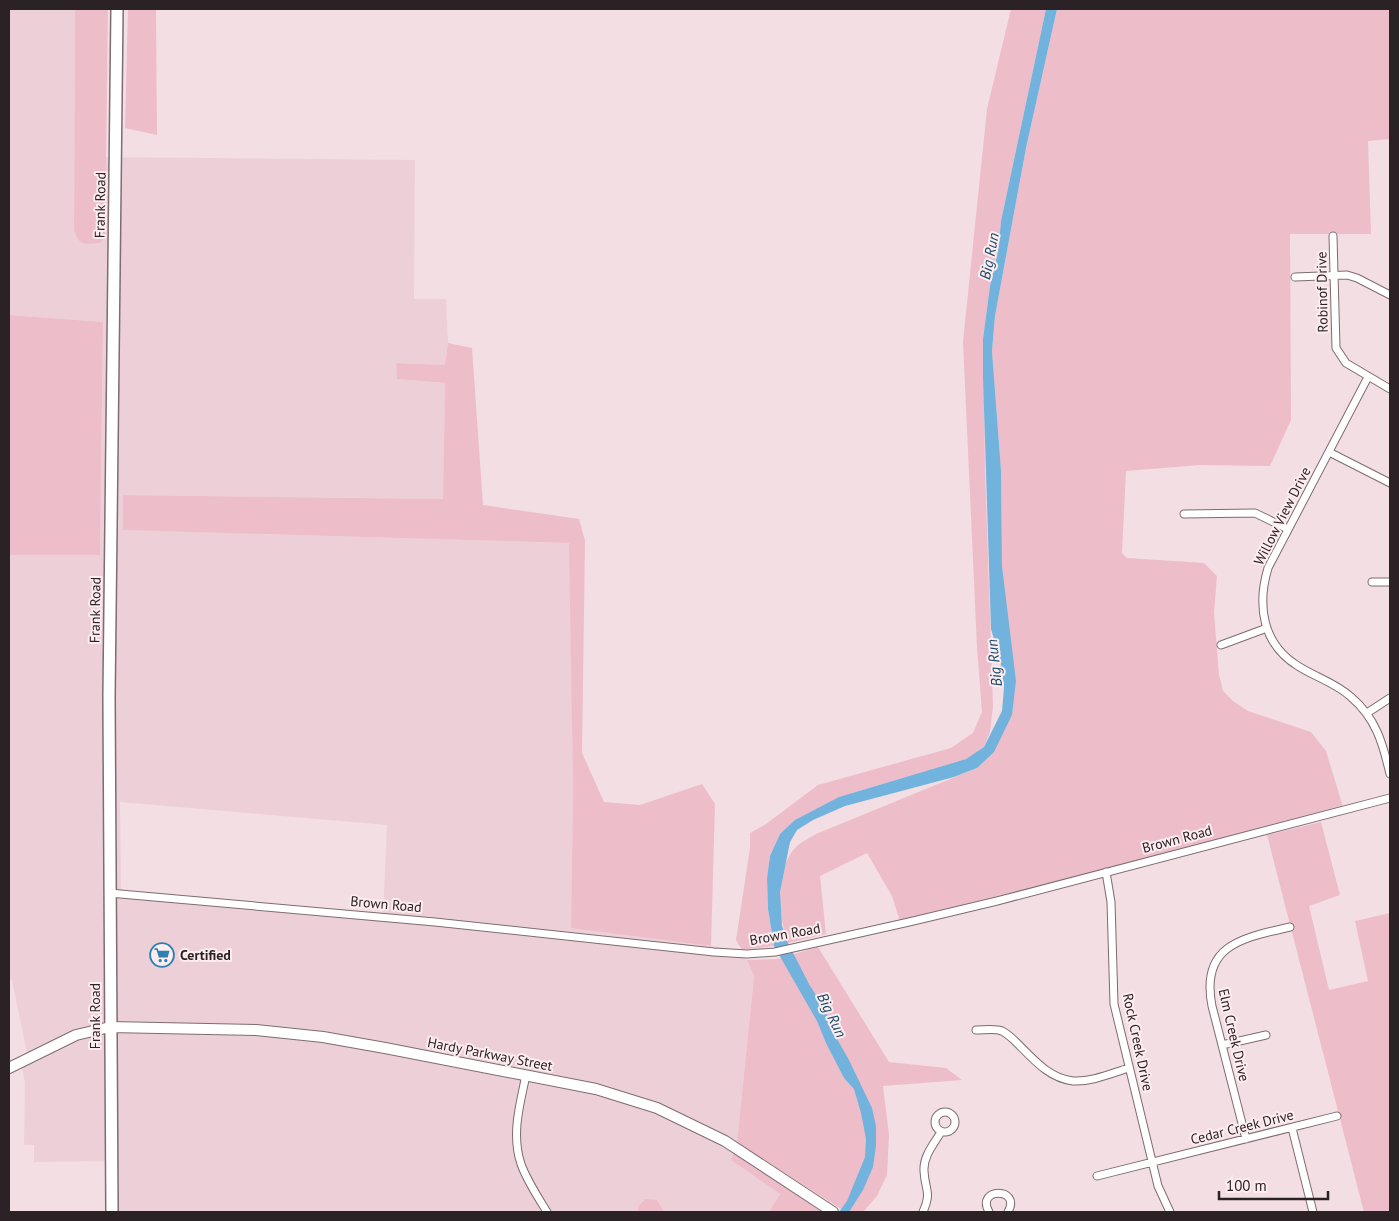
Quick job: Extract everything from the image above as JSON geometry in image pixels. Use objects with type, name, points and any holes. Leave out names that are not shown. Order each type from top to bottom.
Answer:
[{"type":"main road","name":"Frank Road","points":[[112,1212],[108,696],[118,9]]},
{"type":"main road","points":[[9,1068],[76,1035],[110,1027]]},
{"type":"main road","name":"Hardy Parkway Street","points":[[110,1027],[230,1029],[306,1036],[385,1048],[567,1083],[621,1096],[680,1118],[742,1151],[832,1211]]},
{"type":"street","name":"Robinof Drive","points":[[1333,236],[1336,348],[1346,363],[1368,377]]},
{"type":"street","points":[[1295,277],[1347,276],[1357,278],[1390,296]]},
{"type":"street","points":[[1368,377],[1390,389]]},
{"type":"street","name":"Willow View Drive","points":[[1368,377],[1268,568],[1264,582],[1262,610],[1273,641],[1288,660],[1351,696],[1367,713],[1379,732],[1390,774]]},
{"type":"street","points":[[1329,452],[1390,483]]},
{"type":"street","points":[[1184,514],[1255,513],[1288,529]]},
{"type":"street","points":[[1372,582],[1390,582]]},
{"type":"street","points":[[1221,645],[1267,628]]},
{"type":"street","points":[[1367,713],[1390,698]]},
{"type":"street","name":"Brown Road","points":[[109,894],[435,922],[730,953],[756,954],[775,952],[909,922],[1390,798]]},
{"type":"street","name":"Rock Creek Drive","points":[[1106,872],[1112,902],[1114,1004],[1158,1186],[1170,1212]]},
{"type":"street","name":"Elm Creek Drive","points":[[1246,1139],[1210,992],[1210,977],[1223,952],[1234,942],[1290,927]]},
{"type":"street","points":[[976,1030],[1002,1031],[1043,1068],[1053,1075],[1064,1079],[1087,1080],[1129,1068]]},
{"type":"street","points":[[1222,1045],[1266,1035]]},
{"type":"street","points":[[526,1075],[517,1122],[518,1150],[527,1177],[547,1212]]},
{"type":"street","name":"Cedar Creek Drive","points":[[1097,1176],[1338,1116]]},
{"type":"street","points":[[1292,1128],[1313,1212]]},
{"type":"street","points":[[923,1212],[929,1198],[924,1170],[926,1156],[941,1132]]},
{"type":"street","points":[[989,1212],[987,1208],[988,1201],[996,1193],[1004,1194],[1010,1200],[1009,1212]]},
{"type":"shaded area","points":[[9,9],[75,9],[74,230],[105,236],[106,157],[415,160],[414,299],[446,299],[448,343],[445,365],[396,363],[398,379],[445,383],[443,499],[124,495],[123,530],[570,543],[573,788],[571,927],[742,950],[754,975],[737,1143],[731,1160],[780,1194],[769,1212],[664,1212],[657,1200],[638,1207],[638,1212],[110,1212],[109,1161],[34,1162],[34,1145],[24,1145],[25,1083],[20,1058],[27,1053],[12,980],[9,980],[9,555],[100,555],[103,322],[9,315]],"holes":[[[120,802],[387,825],[383,913],[121,891]]]},
{"type":"shaded area","points":[[75,9],[108,9],[105,236],[100,243],[90,244],[81,242],[74,230]]},
{"type":"shaded area","points":[[128,9],[156,9],[157,135],[125,128]]},
{"type":"shaded area","points":[[1011,9],[1046,9],[1001,221],[998,252],[990,286],[983,339],[985,469],[993,707],[990,732],[984,747],[966,759],[839,797],[780,834],[770,856],[767,878],[768,909],[774,946],[742,950],[736,940],[750,848],[750,833],[766,824],[818,785],[951,748],[973,733],[982,712],[977,647],[963,342],[987,109]]},
{"type":"shaded area","points":[[1057,9],[1390,9],[1390,139],[1368,141],[1371,234],[1290,234],[1291,420],[1270,466],[1200,465],[1126,471],[1122,553],[1127,558],[1204,563],[1217,576],[1214,613],[1219,675],[1223,691],[1233,701],[1248,711],[1311,732],[1326,751],[1343,807],[900,921],[892,896],[867,853],[820,876],[826,934],[788,943],[782,921],[780,895],[784,870],[794,849],[816,834],[977,768],[1012,715],[1002,566],[1001,470],[992,351],[995,316],[1026,148]]},
{"type":"shaded area","points":[[9,315],[103,322],[100,555],[9,555]]},
{"type":"shaded area","points":[[448,343],[472,348],[483,505],[579,519],[585,541],[582,753],[604,802],[640,805],[702,784],[715,804],[711,946],[571,928],[573,788],[569,543],[123,530],[123,495],[443,499],[445,383],[397,379],[396,363],[445,365]]},
{"type":"shaded area","points":[[1321,822],[1340,895],[1309,906],[1329,990],[1368,981],[1355,921],[1390,913],[1390,1212],[1364,1212],[1267,835]]},
{"type":"shaded area","points":[[818,947],[889,1062],[946,1068],[962,1080],[883,1086],[889,1135],[887,1175],[877,1196],[863,1212],[846,1212],[737,1143],[754,976],[747,960],[777,959]]},
{"type":"shaded area","points":[[734,1152],[822,1212],[769,1212],[780,1194],[731,1160]]},
{"type":"shaded area","points":[[645,1199],[657,1200],[664,1212],[638,1212],[638,1207]]},
{"type":"water","points":[[1046,9],[1057,9],[1026,148],[995,316],[992,351],[1001,470],[1002,566],[1016,681],[1012,715],[994,752],[977,768],[954,777],[845,806],[813,820],[797,830],[790,842],[780,892],[782,926],[788,943],[824,1008],[836,1037],[872,1108],[876,1126],[873,1167],[863,1190],[849,1212],[839,1212],[847,1201],[865,1157],[866,1139],[861,1113],[854,1089],[844,1078],[817,1021],[774,946],[768,909],[767,878],[770,856],[780,834],[795,820],[839,797],[966,759],[984,747],[1002,711],[1004,688],[1000,659],[991,629],[983,339],[990,286],[998,252],[1001,221]]},
{"type":"place","name":"Certified","points":[[162,955]]},
{"type":"water label","name":"Big Run","points":[[989,256]]},
{"type":"water label","name":"Big Run","points":[[994,663]]},
{"type":"water label","name":"Big Run","points":[[832,1015]]}]
